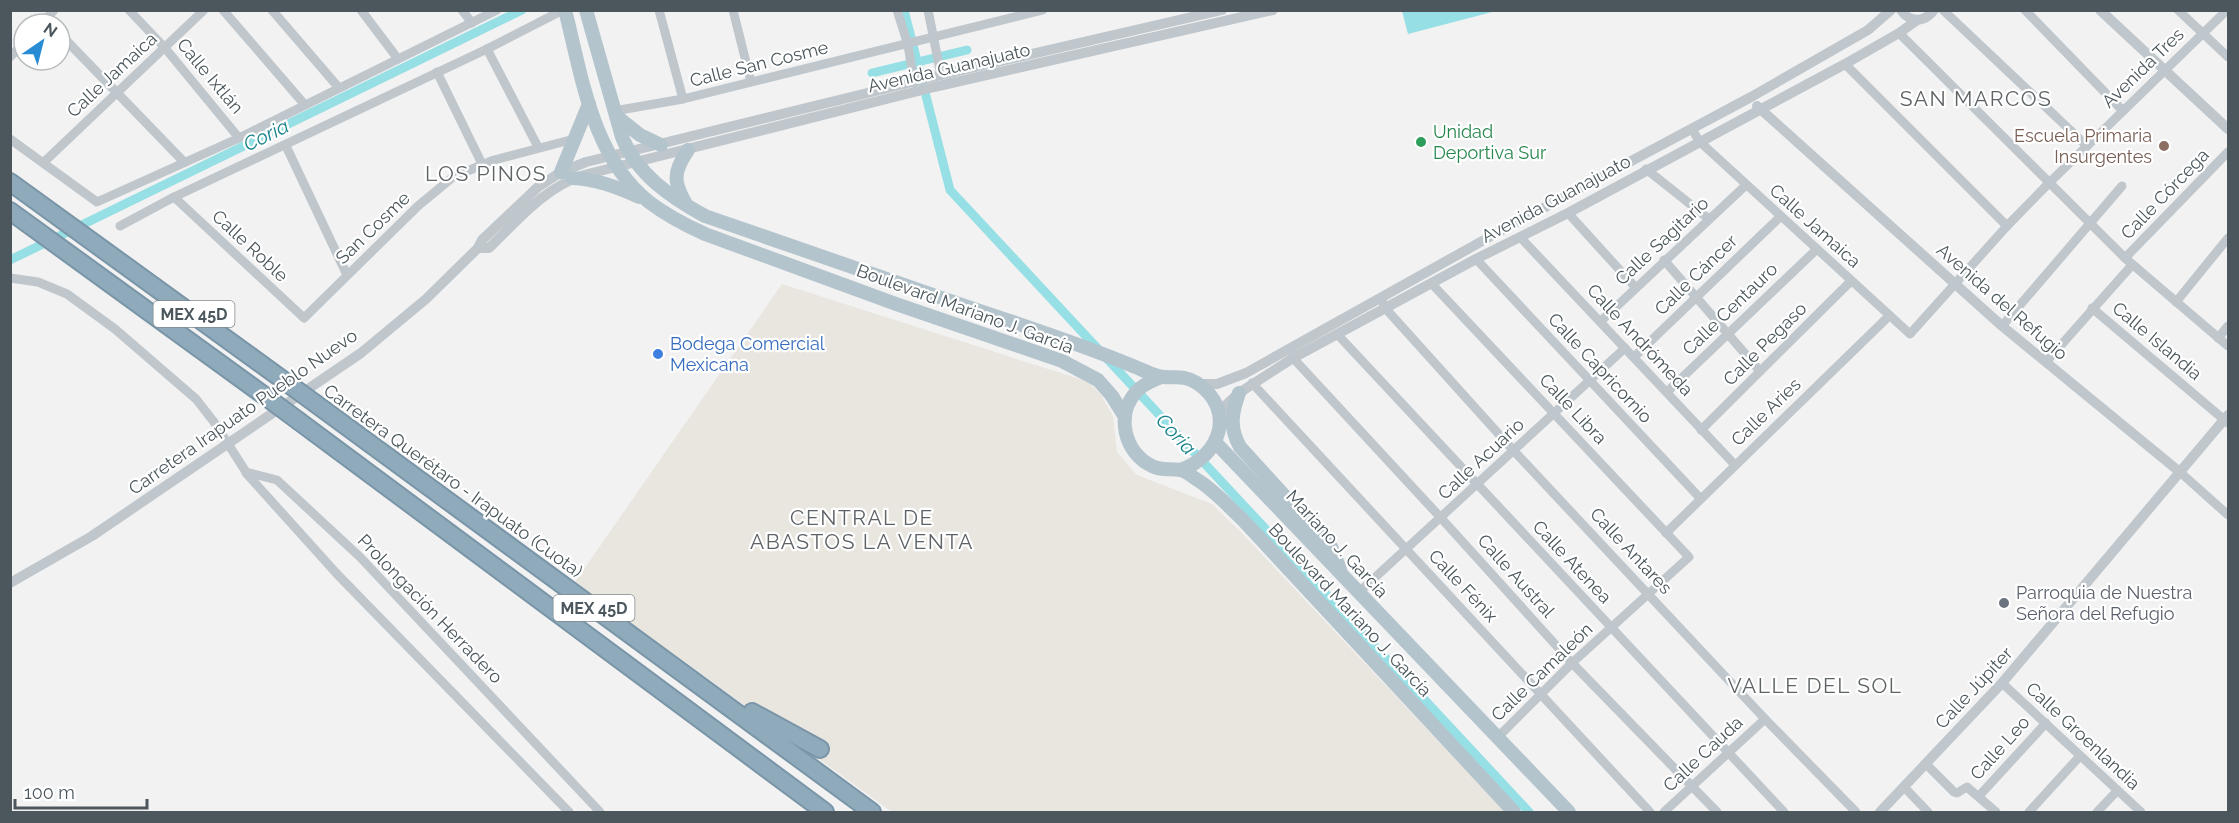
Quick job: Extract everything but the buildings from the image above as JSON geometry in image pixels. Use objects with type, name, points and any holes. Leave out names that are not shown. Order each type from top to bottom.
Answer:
[{"type":"highway","name":"Carretera Querétaro - Irapuato (Cuota)","points":[[10,182],[872,813]]},
{"type":"highway","name":"MEX 45D","points":[[10,211],[269,399],[825,813]]},
{"type":"highway","points":[[669,663],[770,723],[820,749]]},
{"type":"main road","name":"Boulevard Mariano J. García","points":[[564,10],[589,104],[613,161],[647,200],[684,224],[705,234],[886,301],[1062,361],[1098,380],[1127,410],[1126,435],[1132,448],[1141,459],[1152,466],[1166,470],[1187,468],[1242,519],[1514,813]]},
{"type":"main road","name":"Boulevard Mariano J. García","points":[[586,10],[615,113],[631,157],[661,188],[687,206],[705,216],[1074,343],[1121,361],[1154,380]]},
{"type":"main road","points":[[589,104],[574,139],[567,175],[606,184],[647,200]]},
{"type":"main road","points":[[615,113],[640,135],[661,145]]},
{"type":"main road","points":[[687,206],[676,181],[677,171],[688,150]]},
{"type":"main road","points":[[1127,410],[1136,392],[1154,380],[1180,376],[1198,384],[1211,398],[1219,416],[1219,429],[1212,448],[1187,468]]},
{"type":"main road","points":[[1239,393],[1232,411],[1234,436],[1256,465],[1331,548],[1345,580]]},
{"type":"main road","name":"Mariano J. García","points":[[1212,448],[1256,483],[1345,580],[1569,813]]},
{"type":"street","name":"Calle Ixtlán","points":[[129,10],[165,48],[239,138]]},
{"type":"street","name":"Calle Jamaica","points":[[43,163],[204,10]]},
{"type":"street","points":[[224,10],[305,105]]},
{"type":"street","points":[[272,10],[339,88]]},
{"type":"street","points":[[361,10],[398,59]]},
{"type":"street","points":[[462,10],[472,23]]},
{"type":"street","points":[[120,226],[174,197],[286,146],[564,10]]},
{"type":"street","points":[[659,10],[683,99]]},
{"type":"street","points":[[733,10],[751,82]]},
{"type":"street","points":[[897,10],[909,47],[917,85]]},
{"type":"street","points":[[928,10],[939,72]]},
{"type":"street","name":"Avenida Guanajuato","points":[[631,157],[688,150],[917,85],[939,72],[1222,10]]},
{"type":"street","name":"Avenida Guanajuato","points":[[631,157],[661,145],[917,85],[934,87],[1273,10]]},
{"type":"street","name":"Avenida Guanajuato","points":[[1198,384],[1217,384],[1246,373],[1383,304],[1658,146],[1750,98],[1868,30],[1892,10]]},
{"type":"street","points":[[1901,10],[1908,18],[1916,21]]},
{"type":"street","name":"Avenida Guanajuato","points":[[1219,416],[1227,404],[1252,383],[1337,334],[1383,304],[1432,284],[1568,213],[1845,64],[1916,21],[1926,18],[1934,10]]},
{"type":"street","points":[[1943,10],[2087,146]]},
{"type":"street","points":[[2025,10],[2123,111]]},
{"type":"street","points":[[2100,10],[2229,129]]},
{"type":"street","points":[[2178,10],[2229,57]]},
{"type":"street","name":"Avenida Tres","points":[[1910,334],[2049,183],[2227,10]]},
{"type":"street","points":[[10,139],[97,202],[239,138],[494,11]]},
{"type":"street","name":"Calle San Cosme","points":[[615,113],[909,47],[1041,11]]},
{"type":"street","points":[[1899,33],[2128,261],[2229,346]]},
{"type":"street","points":[[72,46],[184,162]]},
{"type":"street","points":[[487,49],[538,147]]},
{"type":"street","points":[[1845,64],[2007,226]]},
{"type":"street","points":[[437,72],[482,164]]},
{"type":"street","name":"Avenida del Refugio","points":[[1750,98],[1759,109],[2002,326],[2229,515]]},
{"type":"street","name":"Calle Jamaica","points":[[1692,129],[1699,141],[1910,334]]},
{"type":"street","name":"San Cosme","points":[[304,318],[418,206],[453,177],[482,164],[574,139]]},
{"type":"street","points":[[286,146],[347,275]]},
{"type":"street","points":[[1658,146],[1666,160]]},
{"type":"street","name":"Calle Córcega","points":[[2046,363],[2128,261],[2229,152]]},
{"type":"street","name":"Carretera Irapuato Pueblo Nuevo","points":[[10,583],[92,536],[361,353],[426,299],[478,248],[482,240],[530,195],[567,175],[631,157]]},
{"type":"street","points":[[1646,170],[1709,219]]},
{"type":"street","name":"Calle Sagitario","points":[[1601,321],[1746,185]]},
{"type":"street","points":[[2002,326],[2122,186]]},
{"type":"street","name":"Calle Roble","points":[[174,197],[304,318]]},
{"type":"street","points":[[1568,213],[1636,288]]},
{"type":"street","name":"Calle Cáncer","points":[[1634,357],[1780,216]]},
{"type":"street","name":"Calle Andrómeda","points":[[1520,237],[1735,465]]},
{"type":"street","points":[[2176,302],[2229,238]]},
{"type":"street","name":"Calle Centauro","points":[[1667,392],[1817,249]]},
{"type":"street","name":"Calle Capricornio","points":[[1476,259],[1700,498]]},
{"type":"street","points":[[1664,260],[1760,371]]},
{"type":"street","points":[[10,279],[38,282],[67,294],[115,329],[196,399],[214,422],[246,472],[337,574],[569,813]]},
{"type":"street","name":"Calle Pegaso","points":[[1701,430],[1851,281]]},
{"type":"street","name":"Calle Libra","points":[[1432,284],[1689,557]]},
{"type":"street","name":"Calle Antares","points":[[1383,304],[1514,451],[1856,813]]},
{"type":"street","name":"Calle Islandia","points":[[2092,308],[2227,419]]},
{"type":"street","name":"Calle Aries","points":[[1666,533],[1889,316]]},
{"type":"street","points":[[2218,338],[2229,326]]},
{"type":"street","name":"Calle Atenea","points":[[1337,334],[1784,813]]},
{"type":"street","name":"Calle Acuario","points":[[1358,593],[1625,348]]},
{"type":"street","name":"Calle Austral","points":[[1293,358],[1572,663],[1717,813]]},
{"type":"street","name":"Calle Fénix","points":[[1252,383],[1650,813]]},
{"type":"street","name":"Calle Júpiter","points":[[1880,813],[2002,683],[2227,419]]},
{"type":"street","name":"Prolongación Herradero","points":[[246,472],[277,480],[360,557],[600,813]]},
{"type":"street","name":"Calle Camaleón","points":[[1498,737],[1572,663],[1689,557]]},
{"type":"street","name":"Calle Groenlandia","points":[[2002,683],[2141,813]]},
{"type":"street","name":"Calle Cauda","points":[[1664,813],[1765,719]]},
{"type":"street","name":"Calle Leo","points":[[1979,796],[2046,723]]},
{"type":"street","points":[[2029,813],[2080,756]]},
{"type":"street","points":[[1926,764],[1954,792],[1957,793],[1967,787],[1996,813]]},
{"type":"street","points":[[1905,788],[1928,813]]},
{"type":"street","points":[[2097,813],[2117,791]]},
{"type":"shaded area","points":[[782,284],[1089,382],[1101,395],[1113,416],[1117,452],[1137,475],[1212,504],[1505,812],[892,812],[575,582]]},
{"type":"water","points":[[1496,10],[1408,34],[1402,11]]},
{"type":"waterway","name":"Coria","points":[[10,260],[522,10]]},
{"type":"waterway","name":"Coria","points":[[904,10],[950,190],[1529,812]]},
{"type":"waterway","name":"Coria","points":[[872,73],[967,50]]},
{"type":"place","name":"Unidad Deportiva Sur","points":[[1421,142]]},
{"type":"place","name":"Escuela Primaria Insurgentes","points":[[2164,146]]},
{"type":"place","name":"Bodega Comercial Mexicana","points":[[658,354]]},
{"type":"place","name":"Parroquia de Nuestra Señora del Refugio","points":[[2004,603]]},
{"type":"district","name":"SAN MARCOS","points":[[1976,99]]},
{"type":"district","name":"LOS PINOS","points":[[486,174]]},
{"type":"district","name":"CENTRAL DE ABASTOS LA VENTA","points":[[862,530]]},
{"type":"district","name":"VALLE DEL SOL","points":[[1815,686]]}]
